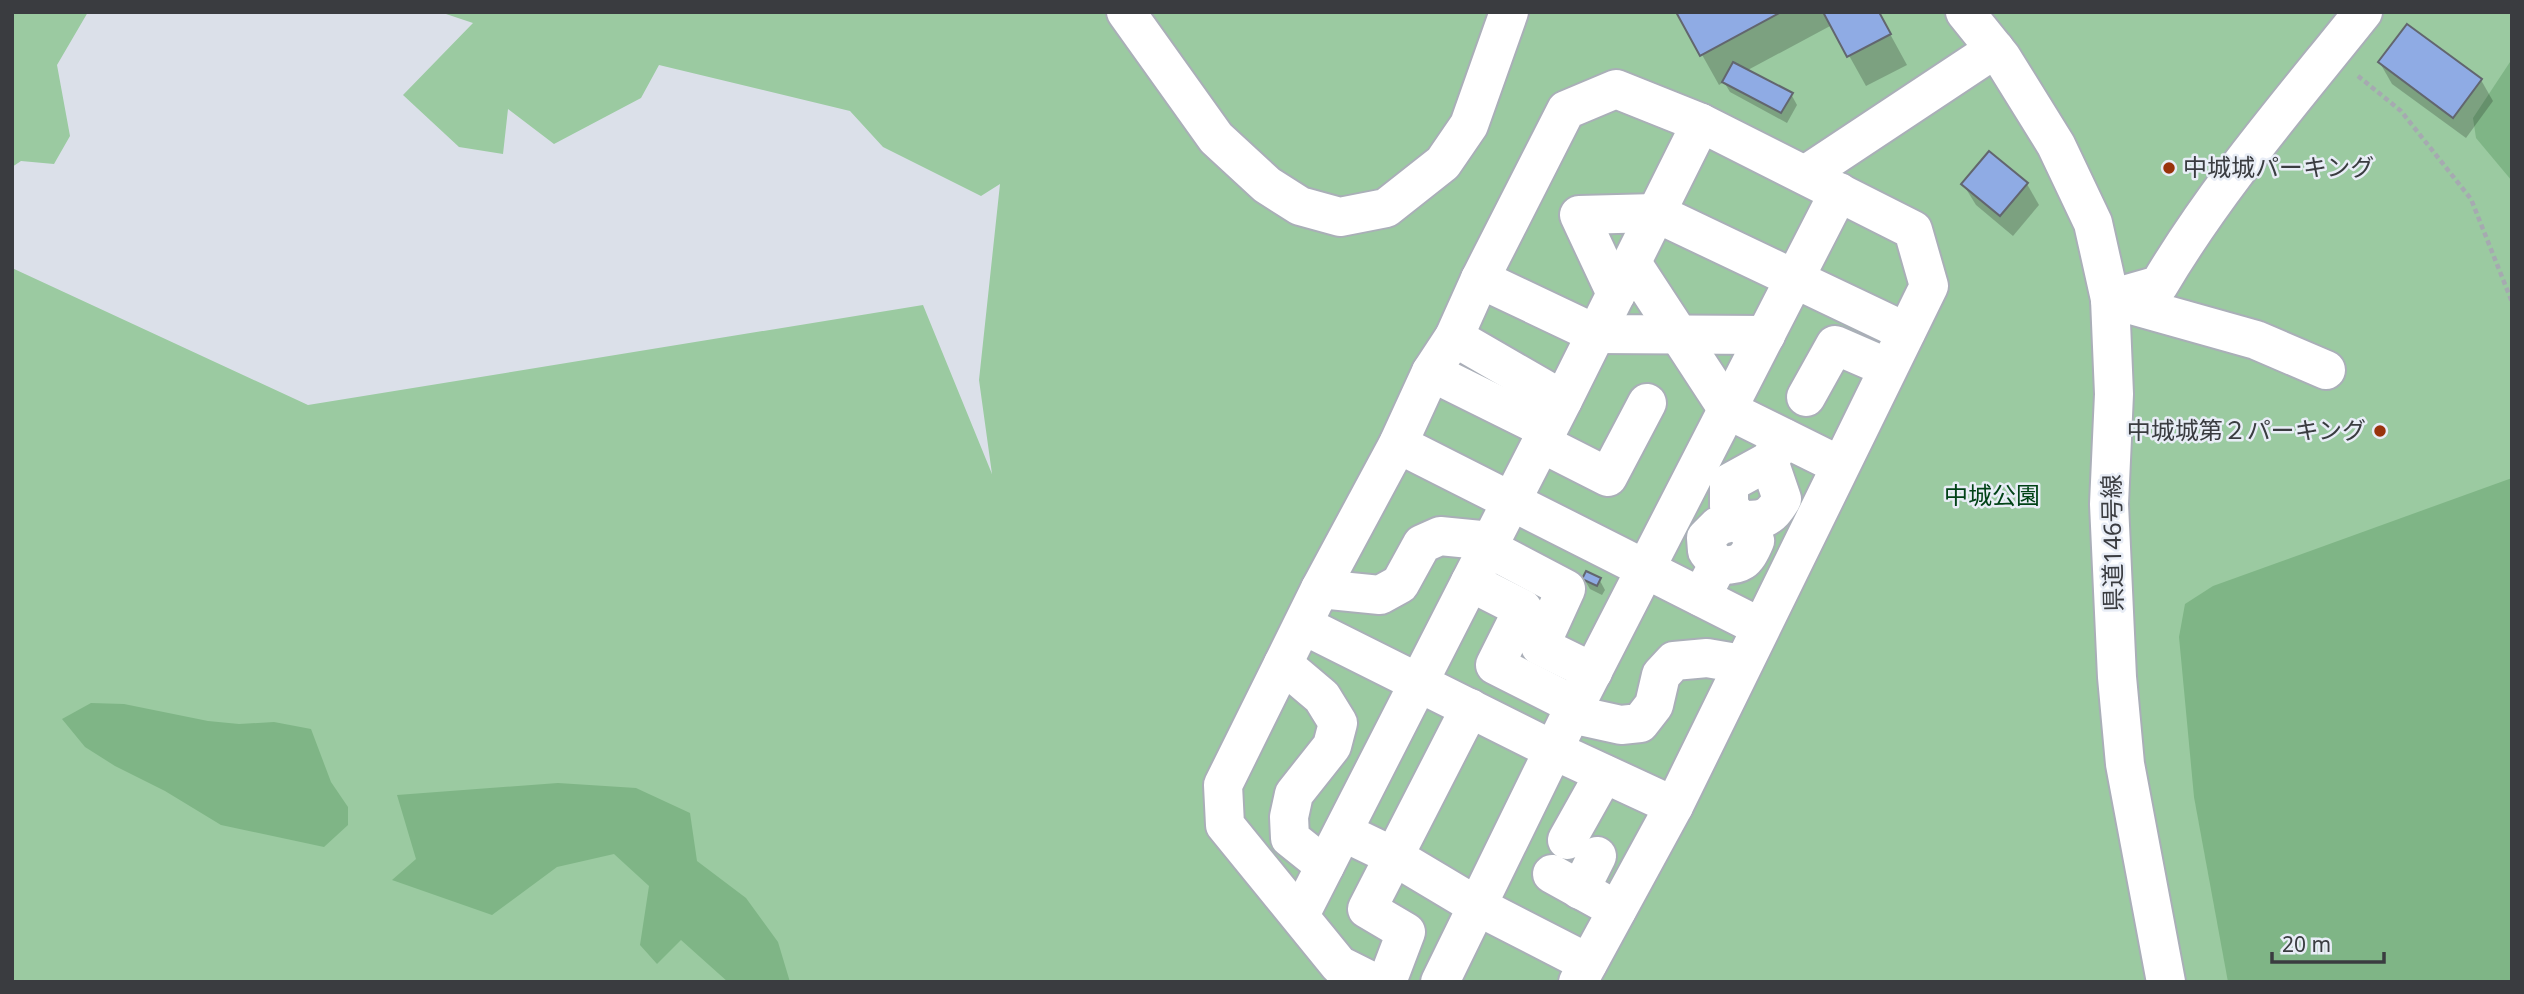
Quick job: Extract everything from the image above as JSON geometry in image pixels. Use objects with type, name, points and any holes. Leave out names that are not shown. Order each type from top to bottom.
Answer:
[{"type":"main road","points":[[1126,12],[1216,138],[1267,185],[1300,206],[1340,216],[1385,208],[1443,163],[1469,125],[1509,12]]},
{"type":"main road","name":"県道146号線","points":[[1965,12],[1996,50],[2056,145],[2093,223],[2110,299],[2114,394],[2109,504],[2116,677],[2125,764],[2166,982]]},
{"type":"main road","points":[[2110,299],[2159,285],[2187,238],[2240,165],[2363,12]]},
{"type":"main road","points":[[1440,982],[1553,750],[1794,280],[1822,183],[1996,50]]},
{"type":"main road","points":[[1343,832],[1395,857],[1583,972],[1674,806],[1929,286],[1913,230],[1701,123],[1616,89],[1566,110],[1480,279],[1454,337],[1432,372],[1398,444],[1320,589],[1223,785],[1225,825],[1339,965],[1373,982]]},
{"type":"main road","points":[[1300,915],[1490,545],[1701,123]]},
{"type":"main road","points":[[1839,465],[1776,449],[1728,410],[1678,335],[1624,279],[1578,215],[1656,213],[1906,332]]},
{"type":"main road","points":[[1480,279],[1596,334],[1766,335]]},
{"type":"main road","points":[[2110,299],[2256,340],[2326,370]]},
{"type":"main road","points":[[1454,337],[1503,385],[1551,424],[1608,477],[1647,403]]},
{"type":"main road","points":[[1806,397],[1835,345],[1888,368]]},
{"type":"main road","points":[[1432,372],[1503,385]]},
{"type":"main road","points":[[1398,444],[1646,569],[1709,581],[1760,627]]},
{"type":"main road","points":[[1709,581],[1748,557],[1755,541],[1740,520],[1760,520],[1772,515],[1782,499],[1776,449]]},
{"type":"main road","points":[[1320,589],[1380,595],[1400,584],[1422,544],[1440,536],[1490,545],[1566,589],[1540,646],[1593,672]]},
{"type":"main road","points":[[1470,582],[1523,609],[1495,665],[1574,710],[1621,724],[1640,723],[1654,705],[1661,675],[1674,661],[1707,658],[1742,664]]},
{"type":"main road","points":[[1303,625],[1553,750],[1674,806]]},
{"type":"main road","points":[[1283,664],[1322,697],[1338,723],[1332,746],[1294,794],[1289,817],[1290,838],[1325,866]]},
{"type":"main road","points":[[1339,965],[1470,708]]},
{"type":"main road","points":[[1604,774],[1581,850],[1617,910]]},
{"type":"main road","points":[[1367,909],[1406,932],[1387,982]]},
{"type":"path","points":[[2330,53],[2401,111],[2471,199],[2512,302]]},
{"type":"green space","points":[[12,12],[88,12],[57,65],[70,136],[54,164],[21,161],[12,167]]},
{"type":"green space","name":"中城公園","points":[[440,12],[2512,12],[2512,982],[12,982],[12,268],[308,405],[923,305],[992,474],[979,380],[1000,184],[981,196],[883,147],[850,111],[659,65],[641,98],[554,144],[508,109],[503,154],[459,147],[403,95],[473,23]]},
{"type":"green space","points":[[2512,59],[2512,181],[2476,138],[2473,118]]},
{"type":"green space","points":[[2512,478],[2512,982],[2228,982],[2194,797],[2179,637],[2185,604],[2213,586]]},
{"type":"green space","points":[[91,703],[124,704],[208,721],[239,724],[274,722],[311,729],[331,782],[348,807],[348,825],[324,847],[221,825],[85,747],[62,719]]},
{"type":"green space","points":[[558,783],[636,788],[690,813],[697,861],[746,898],[778,942],[790,982],[728,982],[681,940],[657,964],[640,945],[649,886],[614,854],[557,867],[492,915],[392,880],[416,859],[397,795]]},
{"type":"building","points":[[1676,12],[1781,12],[1700,56]]},
{"type":"building","points":[[1823,12],[1879,12],[1891,34],[1847,57]]},
{"type":"building","points":[[2407,24],[2482,79],[2453,118],[2378,62]]},
{"type":"building","points":[[1733,62],[1793,93],[1781,113],[1722,82]]},
{"type":"building","points":[[1989,151],[2028,183],[2000,216],[1961,184]]},
{"type":"building","points":[[1586,571],[1601,578],[1597,586],[1582,579]]},
{"type":"place","name":"中城城パーキング","points":[[2169,168]]},
{"type":"place","name":"中城城第２パーキング","points":[[2380,431]]}]
